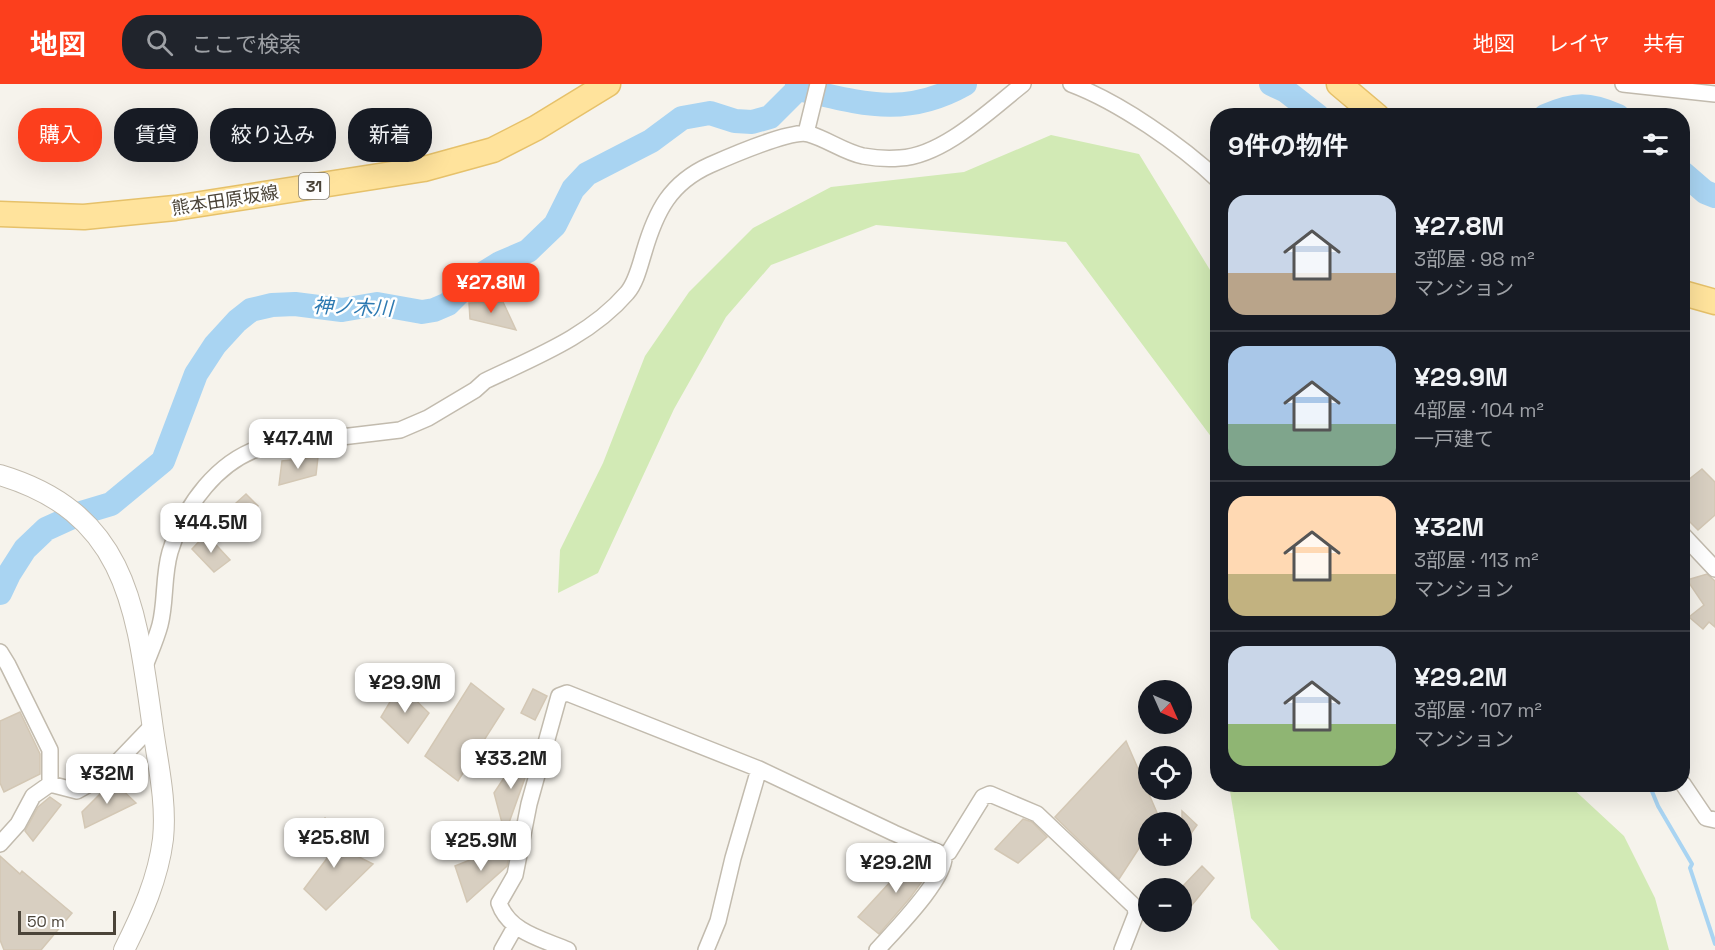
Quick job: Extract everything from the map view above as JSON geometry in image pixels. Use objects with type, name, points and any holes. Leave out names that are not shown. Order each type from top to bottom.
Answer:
[{"type":"main road","name":"熊本田原坂線","points":[[0,214],[84,217],[163,209],[424,169],[493,150],[537,128],[608,84]]},
{"type":"main road","points":[[1339,84],[1368,108]]},
{"type":"main road","points":[[1690,295],[1715,302]]},
{"type":"street","points":[[806,133],[818,84]]},
{"type":"street","points":[[144,669],[160,623],[163,586],[170,552],[181,525],[196,499],[235,459],[247,452],[266,446],[400,430],[428,418],[475,390],[485,381],[568,340],[600,320],[629,292],[648,240],[669,194],[686,177],[770,141],[806,133],[863,156],[901,158],[927,151],[961,133],[1023,84]]},
{"type":"street","points":[[1071,84],[1091,92],[1178,146],[1210,173]]},
{"type":"street","points":[[1623,84],[1715,94]]},
{"type":"street","points":[[0,475],[30,484],[57,499],[95,535],[110,554],[130,599],[144,669],[163,795],[163,838],[156,878],[142,915],[124,950]]},
{"type":"street","points":[[1690,542],[1715,569]]},
{"type":"street","points":[[0,652],[50,750],[50,784]]},
{"type":"street","points":[[568,950],[515,927],[502,913],[499,903],[515,875],[529,804],[559,696],[567,693],[759,769],[944,855]]},
{"type":"street","points":[[0,844],[18,824],[33,796],[50,784],[78,791],[104,776],[152,726]]},
{"type":"street","points":[[706,950],[718,921],[733,858],[759,769]]},
{"type":"street","points":[[1688,792],[1706,818],[1715,820]]},
{"type":"street","points":[[944,855],[949,852],[983,797],[990,794],[1037,814],[1135,907],[1136,914],[1122,950]]},
{"type":"street","points":[[877,950],[937,879],[945,861],[944,855]]},
{"type":"street","points":[[502,950],[515,927]]},
{"type":"green space","points":[[1051,135],[1139,154],[1210,270],[1210,435],[1066,242],[876,225],[771,265],[726,317],[674,409],[598,573],[558,593],[560,550],[603,463],[645,356],[689,292],[753,228],[831,187],[964,172]]},
{"type":"green space","points":[[1230,792],[1577,792],[1624,836],[1655,898],[1669,950],[1279,950],[1251,918]]},
{"type":"building","points":[[503,302],[516,330],[470,319],[469,303]]},
{"type":"building","points":[[318,457],[316,475],[279,485],[282,461]]},
{"type":"building","points":[[1702,469],[1715,482],[1715,515],[1698,530],[1690,522],[1690,478]]},
{"type":"building","points":[[246,494],[258,506],[235,523],[225,513]]},
{"type":"building","points":[[206,534],[230,560],[214,572],[192,549]]},
{"type":"building","points":[[1707,574],[1715,581],[1715,627],[1709,622],[1703,629],[1690,618],[1704,605],[1690,584],[1690,579]]},
{"type":"building","points":[[471,683],[504,709],[458,781],[425,756]]},
{"type":"building","points":[[400,685],[429,713],[408,743],[381,717]]},
{"type":"building","points":[[533,689],[547,696],[535,720],[521,713]]},
{"type":"building","points":[[20,712],[40,754],[40,774],[4,792],[0,783],[0,721]]},
{"type":"building","points":[[1126,741],[1138,769],[1138,800],[1151,800],[1157,812],[1138,812],[1138,850],[1119,879],[1055,817]]},
{"type":"building","points":[[519,755],[530,764],[505,834],[494,793]]},
{"type":"building","points":[[113,781],[136,803],[85,828],[82,812]]},
{"type":"building","points":[[50,797],[61,805],[33,841],[25,831],[38,807]]},
{"type":"building","points":[[325,818],[334,829],[323,839],[373,864],[326,910],[304,889],[328,857],[306,831],[309,832]]},
{"type":"building","points":[[1023,819],[1032,822],[1047,837],[1018,863],[995,849]]},
{"type":"building","points":[[1192,820],[1197,825],[1192,832]]},
{"type":"building","points":[[495,850],[509,856],[507,866],[467,902],[455,866]]},
{"type":"building","points":[[916,854],[933,862],[929,872],[879,934],[858,917]]},
{"type":"building","points":[[0,856],[20,874],[22,871],[72,913],[41,950],[4,950],[0,940]]},
{"type":"building","points":[[1202,866],[1214,878],[1192,905],[1192,878]]},
{"type":"waterway","points":[[797,84],[798,89],[863,103],[883,104],[922,101],[943,95],[965,84]]},
{"type":"waterway","points":[[1271,84],[1286,91],[1308,108]]},
{"type":"waterway","name":"神ノ木川","points":[[0,593],[25,549],[46,529],[81,513],[111,504],[163,461],[196,374],[215,345],[237,321],[251,310],[272,305],[295,304],[342,310],[377,304],[422,312],[434,310],[448,304],[471,281],[500,263],[528,251],[555,225],[573,189],[587,174],[651,141],[682,118],[710,113],[735,121],[752,122],[770,117],[798,89]]},
{"type":"waterway","points":[[1570,108],[1582,106],[1594,108]]},
{"type":"waterway","points":[[1690,179],[1705,192],[1715,196]]},
{"type":"waterway","points":[[1652,792],[1692,864],[1690,868],[1715,944]]}]
